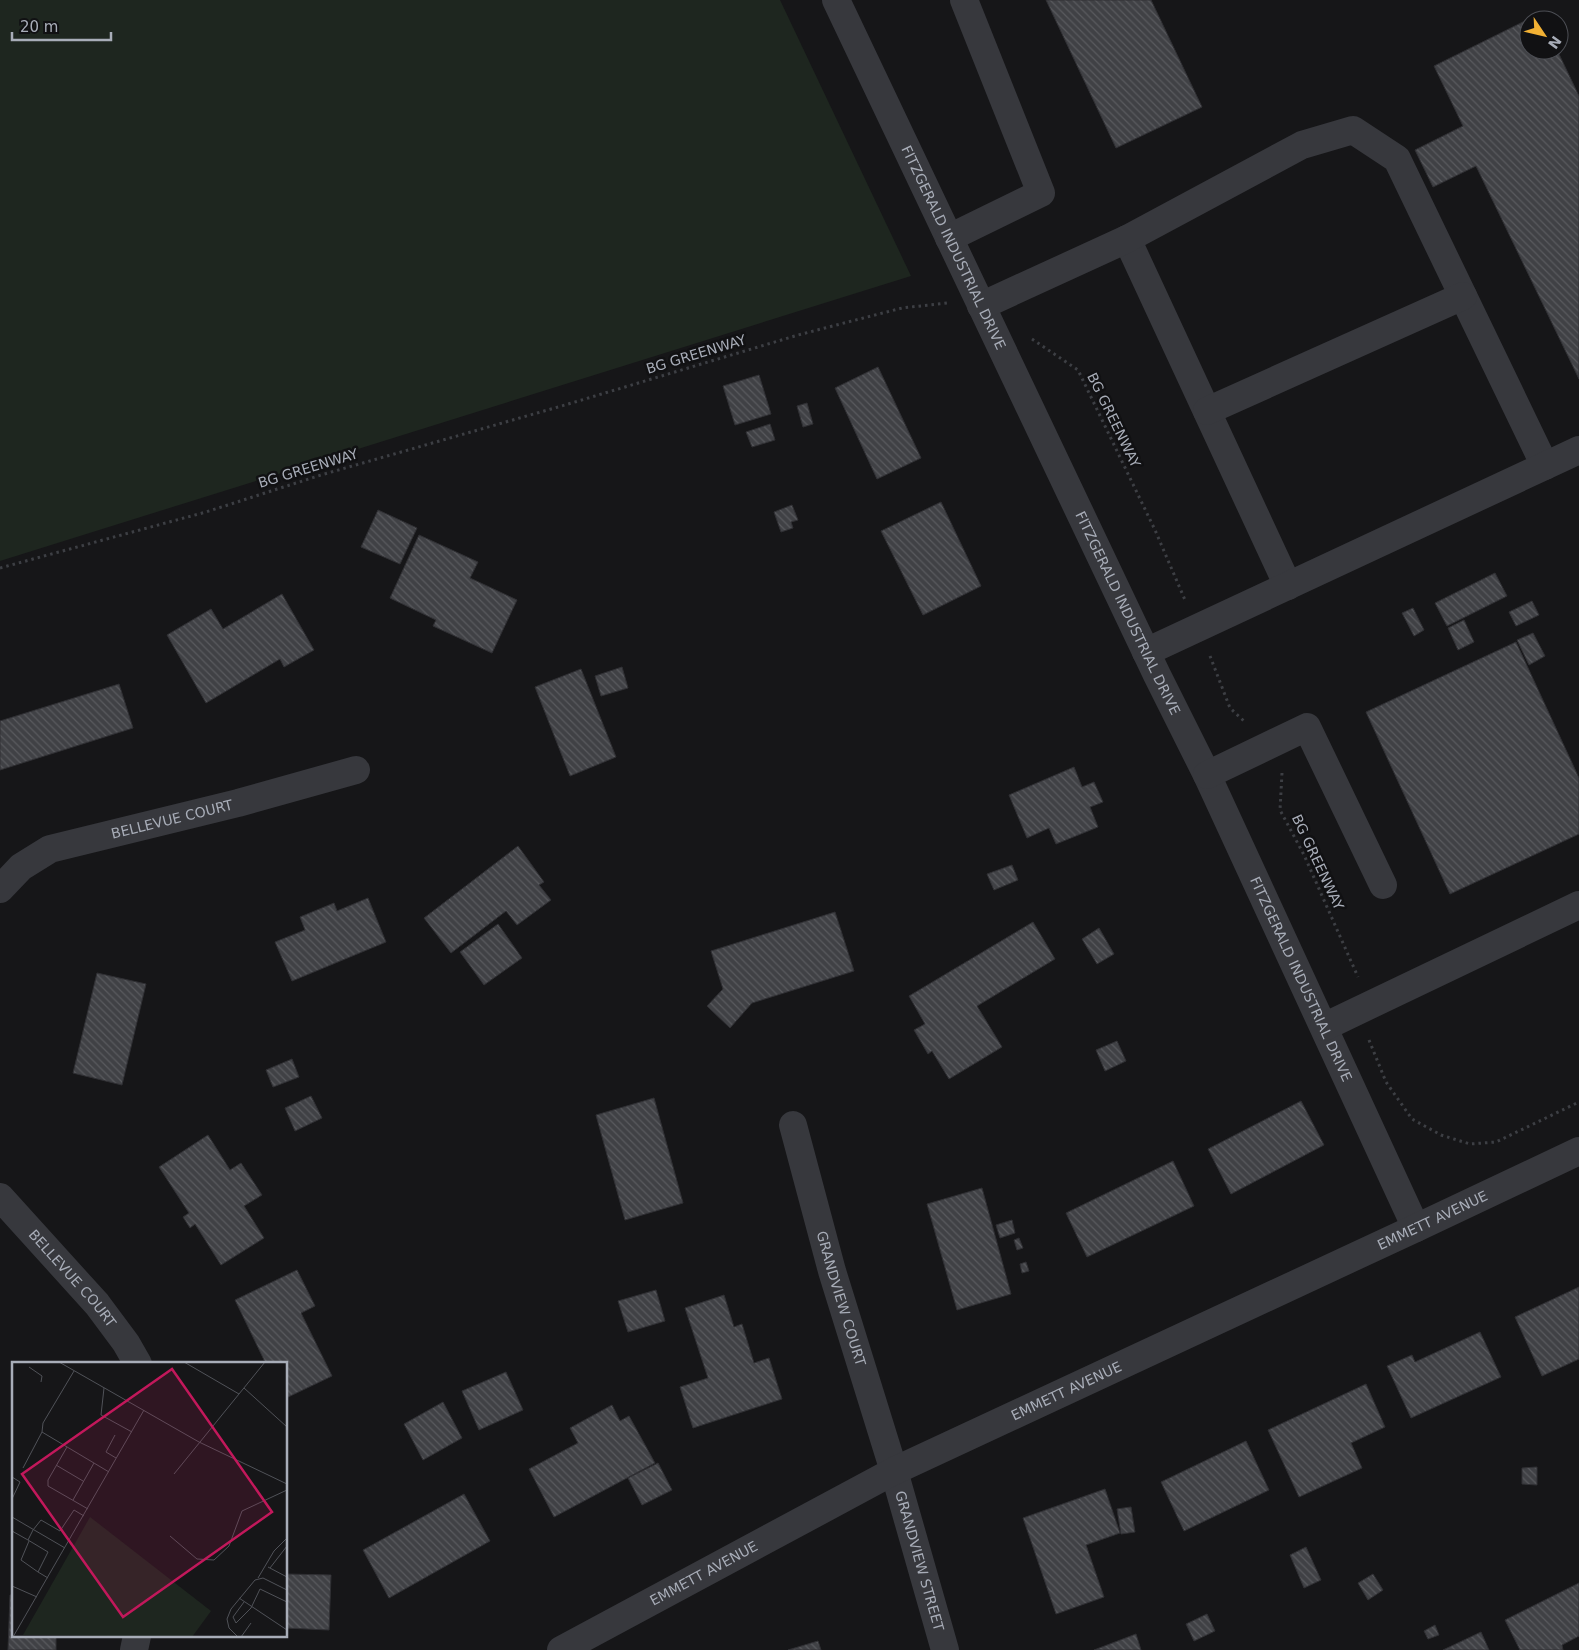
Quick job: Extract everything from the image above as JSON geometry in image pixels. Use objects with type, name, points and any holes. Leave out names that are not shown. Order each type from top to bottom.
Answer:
[{"type":"street","name":"FITZGERALD INDUSTRIAL DRIVE","points":[[836,0],[1146,652],[1208,775],[1416,1228]]},
{"type":"street","points":[[950,238],[1042,194],[964,0]]},
{"type":"street","points":[[984,311],[1128,239],[1302,145],[1353,130],[1398,159],[1545,466]]},
{"type":"street","points":[[1128,239],[1288,586]]},
{"type":"street","points":[[1207,411],[1463,296]]},
{"type":"street","points":[[1146,652],[1579,450]]},
{"type":"street","points":[[1208,775],[1307,727],[1383,885]]},
{"type":"street","name":"BELLEVUE COURT","points":[[0,889],[21,867],[50,849],[238,803],[356,770]]},
{"type":"street","points":[[1324,1027],[1579,904]]},
{"type":"street","name":"GRANDVIEW COURT","points":[[793,1125],[832,1272],[894,1471]]},
{"type":"street","name":"EMMETT AVENUE","points":[[561,1650],[894,1471],[1579,1151]]},
{"type":"street","name":"BELLEVUE COURT","points":[[0,1197],[97,1304],[126,1343],[137,1362]]},
{"type":"street","name":"GRANDVIEW STREET","points":[[894,1471],[945,1650]]},
{"type":"path","name":"BG GREENWAY","points":[[0,568],[206,512],[321,475],[565,405],[798,335],[902,308],[958,302],[984,311]]},
{"type":"path","name":"BG GREENWAY","points":[[1028,336],[1078,370],[1155,530],[1198,628],[1230,708],[1245,722],[1255,728],[1282,773],[1280,810],[1304,855],[1359,980],[1359,1017],[1386,1082],[1412,1119],[1440,1135],[1470,1144],[1496,1142],[1579,1102]]},
{"type":"shaded area","points":[[0,0],[780,0],[911,276],[0,561]]},
{"type":"building","points":[[1046,0],[1151,0],[1202,107],[1116,148]]},
{"type":"building","points":[[1519,24],[1519,60],[1562,60],[1579,96],[1579,379],[1476,166],[1433,187],[1415,150],[1463,126],[1434,66]]},
{"type":"building","points":[[878,367],[921,458],[877,479],[835,388]]},
{"type":"building","points":[[759,375],[771,414],[735,425],[723,386]]},
{"type":"building","points":[[807,403],[813,424],[803,427],[797,406]]},
{"type":"building","points":[[770,424],[775,440],[752,447],[746,432]]},
{"type":"building","points":[[941,502],[981,586],[923,615],[881,531]]},
{"type":"building","points":[[792,505],[798,520],[791,522],[793,528],[781,532],[774,512]]},
{"type":"building","points":[[378,510],[417,528],[400,564],[361,547]]},
{"type":"building","points":[[419,535],[478,562],[470,578],[517,600],[492,653],[433,626],[436,620],[390,598]]},
{"type":"building","points":[[1495,573],[1507,596],[1447,626],[1435,603]]},
{"type":"building","points":[[282,594],[314,650],[284,667],[280,659],[206,703],[167,635],[211,609],[223,629]]},
{"type":"building","points":[[1532,601],[1539,615],[1516,626],[1509,612]]},
{"type":"building","points":[[1413,608],[1424,630],[1414,636],[1402,613]]},
{"type":"building","points":[[1464,620],[1474,642],[1458,650],[1448,628]]},
{"type":"building","points":[[1533,633],[1545,656],[1529,665],[1517,640]]},
{"type":"building","points":[[1516,642],[1579,778],[1579,834],[1450,894],[1366,712]]},
{"type":"building","points":[[622,667],[628,688],[601,696],[595,676]]},
{"type":"building","points":[[581,669],[616,757],[570,776],[535,687]]},
{"type":"building","points":[[119,684],[133,728],[0,770],[0,721]]},
{"type":"building","points":[[1074,767],[1082,787],[1094,782],[1103,802],[1090,807],[1098,827],[1056,844],[1049,828],[1027,838],[1009,795]]},
{"type":"building","points":[[518,846],[544,882],[539,885],[551,900],[517,925],[506,911],[451,953],[424,918]]},
{"type":"building","points":[[1012,865],[1018,880],[994,890],[987,874]]},
{"type":"building","points":[[368,898],[386,942],[292,981],[275,942],[305,930],[300,917],[334,903],[337,911]]},
{"type":"building","points":[[835,912],[854,971],[752,1003],[730,1028],[707,1006],[723,989],[711,951]]},
{"type":"building","points":[[1033,922],[1055,959],[977,1006],[1002,1047],[949,1079],[932,1051],[928,1054],[914,1030],[925,1024],[909,996]]},
{"type":"building","points":[[498,924],[522,958],[484,985],[460,952]]},
{"type":"building","points":[[1099,928],[1114,954],[1097,964],[1082,939]]},
{"type":"building","points":[[97,973],[146,984],[122,1085],[73,1073]]},
{"type":"building","points":[[1117,1041],[1126,1061],[1105,1071],[1096,1050]]},
{"type":"building","points":[[292,1059],[299,1077],[273,1087],[266,1070]]},
{"type":"building","points":[[311,1096],[322,1118],[295,1131],[285,1108]]},
{"type":"building","points":[[654,1098],[683,1203],[625,1220],[596,1115]]},
{"type":"building","points":[[1301,1101],[1324,1145],[1231,1194],[1208,1149]]},
{"type":"building","points":[[208,1135],[230,1170],[241,1163],[262,1195],[244,1206],[264,1238],[221,1265],[195,1224],[190,1228],[183,1217],[189,1213],[159,1167]]},
{"type":"building","points":[[1173,1161],[1194,1206],[1087,1257],[1066,1213]]},
{"type":"building","points":[[982,1188],[1011,1294],[957,1310],[927,1204]]},
{"type":"building","points":[[1012,1220],[1015,1233],[1000,1238],[996,1225]]},
{"type":"building","points":[[1019,1238],[1023,1248],[1017,1250],[1014,1240]]},
{"type":"building","points":[[1026,1262],[1029,1271],[1022,1273],[1020,1264]]},
{"type":"building","points":[[297,1270],[315,1306],[301,1313],[332,1376],[288,1397],[288,1362],[265,1362],[235,1300]]},
{"type":"building","points":[[1579,1287],[1579,1359],[1542,1376],[1515,1317]]},
{"type":"building","points":[[656,1290],[665,1321],[628,1332],[618,1301]]},
{"type":"building","points":[[724,1295],[734,1327],[742,1324],[754,1363],[769,1358],[782,1399],[693,1428],[680,1387],[708,1378],[685,1308]]},
{"type":"building","points":[[1480,1332],[1501,1377],[1411,1418],[1387,1366],[1412,1355],[1415,1362]]},
{"type":"building","points":[[506,1372],[523,1410],[479,1430],[462,1391]]},
{"type":"building","points":[[1366,1384],[1385,1427],[1351,1443],[1362,1468],[1299,1497],[1268,1430]]},
{"type":"building","points":[[443,1402],[462,1438],[423,1460],[404,1424]]},
{"type":"building","points":[[612,1405],[620,1421],[629,1416],[655,1463],[554,1517],[529,1469],[578,1443],[570,1428]]},
{"type":"building","points":[[1246,1441],[1269,1490],[1184,1531],[1161,1482]]},
{"type":"building","points":[[658,1463],[672,1490],[642,1505],[628,1478]]},
{"type":"building","points":[[1537,1467],[1537,1485],[1522,1484],[1522,1468]]},
{"type":"building","points":[[1105,1489],[1120,1533],[1086,1545],[1104,1597],[1056,1614],[1023,1518]]},
{"type":"building","points":[[464,1494],[490,1541],[389,1598],[363,1550]]},
{"type":"building","points":[[1131,1507],[1135,1532],[1121,1534],[1117,1509]]},
{"type":"building","points":[[1306,1547],[1321,1580],[1304,1588],[1290,1555]]},
{"type":"building","points":[[288,1574],[331,1575],[329,1630],[288,1628]]},
{"type":"building","points":[[1373,1574],[1383,1590],[1368,1600],[1358,1583]]},
{"type":"building","points":[[1579,1583],[1579,1636],[1562,1645],[1563,1650],[1520,1650],[1505,1620]]},
{"type":"building","points":[[10,1595],[12,1595],[12,1638],[56,1638],[56,1650],[8,1650]]},
{"type":"building","points":[[1207,1614],[1215,1631],[1194,1641],[1186,1624]]},
{"type":"building","points":[[1435,1625],[1439,1635],[1428,1639],[1424,1631]]},
{"type":"building","points":[[1481,1632],[1489,1650],[1443,1650]]},
{"type":"building","points":[[1136,1634],[1141,1650],[1094,1650]]},
{"type":"building","points":[[818,1641],[821,1650],[788,1650]]}]
